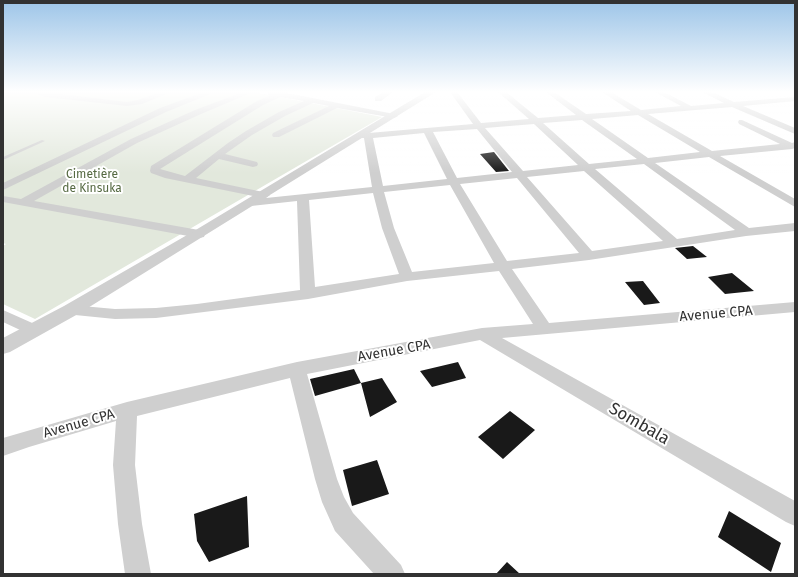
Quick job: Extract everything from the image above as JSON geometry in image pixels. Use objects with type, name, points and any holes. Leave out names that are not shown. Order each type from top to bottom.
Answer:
[{"type":"street","points":[[3,186],[144,119]]},
{"type":"street","points":[[24,202],[134,141],[183,119]]},
{"type":"street","points":[[234,119],[155,168],[155,171],[264,195]]},
{"type":"street","points":[[188,179],[219,156],[230,145],[273,119]]},
{"type":"street","points":[[276,135],[309,119]]},
{"type":"street","points":[[3,347],[71,310],[364,136],[390,119]]},
{"type":"street","points":[[474,119],[589,256]]},
{"type":"street","points":[[364,136],[548,119]]},
{"type":"street","points":[[587,119],[746,232]]},
{"type":"street","points":[[651,119],[795,204]]},
{"type":"street","points":[[766,119],[795,131]]},
{"type":"street","points":[[535,120],[587,168],[674,243]]},
{"type":"street","points":[[742,122],[793,145]]},
{"type":"street","points":[[427,130],[454,182],[502,265],[545,329]]},
{"type":"street","points":[[364,136],[388,228],[407,277]]},
{"type":"street","points":[[251,203],[648,162],[793,145]]},
{"type":"street","points":[[219,156],[253,164]]},
{"type":"street","points":[[773,191],[795,190]]},
{"type":"street","points":[[303,197],[308,294]]},
{"type":"street","points":[[3,199],[199,234]]},
{"type":"street","points":[[71,310],[115,314],[156,313],[220,306],[308,294],[407,277],[589,256],[746,232],[795,227]]},
{"type":"street","name":"Avenue CPA","points":[[3,448],[29,438],[127,410],[297,369],[482,334],[795,308]]},
{"type":"street","points":[[3,315],[33,330]]},
{"type":"street","name":"Sombala","points":[[482,334],[795,514]]},
{"type":"street","points":[[297,369],[326,479],[334,502],[344,522],[392,574]]},
{"type":"street","points":[[127,410],[124,465],[130,524],[138,574]]},
{"type":"lane","points":[[3,159],[43,141]]},
{"type":"green space","name":"Cimetière de Kinsuka","points":[[3,119],[379,119],[35,319],[3,304],[3,246],[6,244],[3,243]]},
{"type":"building","points":[[494,152],[509,171],[496,172],[480,154]]},
{"type":"building","points":[[693,246],[707,257],[687,259],[675,248]]},
{"type":"building","points":[[732,273],[754,291],[725,294],[708,277]]},
{"type":"building","points":[[643,281],[660,303],[644,305],[625,282]]},
{"type":"building","points":[[458,362],[466,378],[432,387],[420,371]]},
{"type":"building","points":[[354,369],[361,383],[315,396],[310,379]]},
{"type":"building","points":[[382,378],[397,402],[370,417],[361,383]]},
{"type":"building","points":[[510,411],[535,430],[503,459],[478,437]]},
{"type":"building","points":[[377,460],[389,494],[352,506],[343,470]]},
{"type":"building","points":[[247,496],[249,547],[209,562],[197,541],[194,514]]},
{"type":"building","points":[[729,511],[781,543],[771,572],[718,537]]},
{"type":"building","points":[[507,562],[520,574],[496,574]]}]
